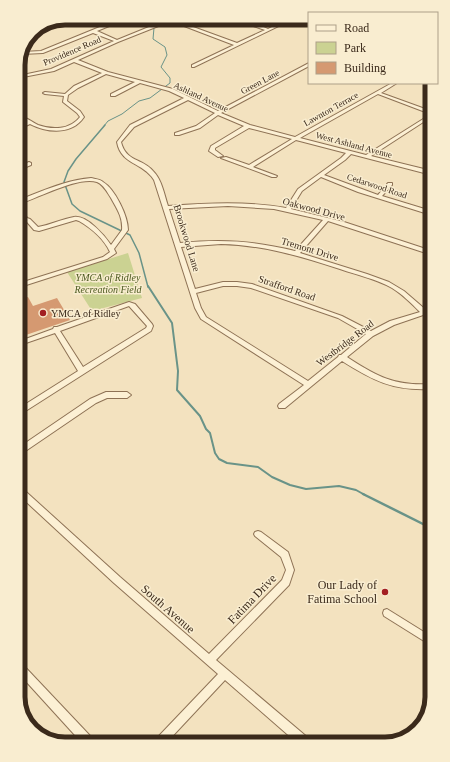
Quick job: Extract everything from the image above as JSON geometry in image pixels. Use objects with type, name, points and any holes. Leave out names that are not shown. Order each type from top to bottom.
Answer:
[{"type":"street","points":[[27,53],[42,52],[108,25]]},
{"type":"street","name":"Providence Road","points":[[25,76],[52,70],[117,41],[158,25]]},
{"type":"street","points":[[188,25],[238,45]]},
{"type":"street","points":[[254,25],[268,30]]},
{"type":"street","points":[[194,66],[278,25]]},
{"type":"street","points":[[93,31],[117,41]]},
{"type":"street","name":"Ashland Avenue","points":[[74,60],[106,72],[163,88],[248,126],[276,133]]},
{"type":"street","name":"Green Lane","points":[[177,134],[198,127],[218,113],[308,65]]},
{"type":"street","points":[[45,93],[66,95],[76,87],[106,72]]},
{"type":"street","points":[[113,95],[140,82]]},
{"type":"street","name":"Lawnton Terrace","points":[[249,167],[296,138],[394,84]]},
{"type":"street","points":[[378,93],[425,111]]},
{"type":"street","points":[[25,119],[42,127],[57,129],[66,128],[80,121],[82,117],[80,112],[68,105],[65,100],[66,95]]},
{"type":"street","name":"Brookwood Lane","points":[[188,98],[132,126],[119,142],[120,148],[124,155],[130,160],[146,167],[158,180],[200,313],[207,321],[308,384]]},
{"type":"street","points":[[367,156],[425,119]]},
{"type":"street","points":[[25,125],[31,122]]},
{"type":"street","points":[[248,126],[213,147],[212,151],[222,157],[274,176]]},
{"type":"street","name":"West Ashland Avenue","points":[[276,133],[425,171]]},
{"type":"street","points":[[288,210],[300,190],[344,159],[350,152]]},
{"type":"street","points":[[25,166],[29,164]]},
{"type":"street","name":"Cedarwood Road","points":[[320,175],[337,183],[379,198],[425,211]]},
{"type":"street","points":[[25,200],[64,185],[86,179],[98,180],[106,187],[124,217],[124,232],[112,248],[113,253],[105,258],[25,282]]},
{"type":"street","points":[[379,198],[390,184]]},
{"type":"street","name":"Oakwood Drive","points":[[167,208],[231,204],[288,210],[326,220],[425,251]]},
{"type":"street","points":[[25,220],[28,220],[36,229],[39,229],[80,218],[96,231],[112,248]]},
{"type":"street","points":[[297,253],[326,220]]},
{"type":"street","name":"Tremont Drive","points":[[179,245],[210,242],[240,242],[272,246],[386,283],[408,297],[425,310]]},
{"type":"street","name":"Strafford Road","points":[[193,292],[224,284],[252,286],[340,317],[371,334]]},
{"type":"street","points":[[25,341],[128,304],[133,305],[148,324],[149,329],[25,407]]},
{"type":"street","name":"Westbridge Road","points":[[282,406],[371,334],[392,323],[425,313]]},
{"type":"street","points":[[56,330],[82,370]]},
{"type":"street","points":[[341,358],[384,382],[400,386],[425,386]]},
{"type":"street","points":[[25,447],[93,401],[106,395],[127,395]]},
{"type":"street","name":"South Avenue","points":[[25,496],[117,580],[298,737]]},
{"type":"street","name":"Fatima Drive","points":[[210,660],[286,582],[290,570],[285,555],[258,534]]},
{"type":"street","points":[[387,613],[425,637]]},
{"type":"street","points":[[25,673],[84,737]]},
{"type":"street","points":[[166,737],[225,673]]},
{"type":"green space","name":"YMCA of Ridley Recreation Field","points":[[128,253],[142,298],[92,311],[67,272]]},
{"type":"building","name":"YMCA of Ridley","points":[[28,297],[33,306],[57,298],[70,320],[25,335],[25,298]]},
{"type":"waterway","points":[[104,126],[108,121],[122,114],[139,101],[150,98],[170,83],[170,78],[161,67],[167,55],[165,47],[153,39],[154,28]]},
{"type":"waterway","points":[[105,125],[76,159],[68,171],[64,182],[72,204],[80,211],[130,235],[139,253],[148,287]]},
{"type":"waterway","points":[[148,286],[172,323],[178,371],[177,390],[200,416],[206,429],[210,433],[215,453],[219,459],[227,463],[258,467],[272,477],[290,485],[306,489],[339,486],[356,490],[365,495]]},
{"type":"waterway","points":[[365,495],[425,525]]},
{"type":"place","name":"YMCA of Ridley","points":[[43,313]]},
{"type":"place","name":"Our Lady of Fatima School","points":[[385,592]]}]
